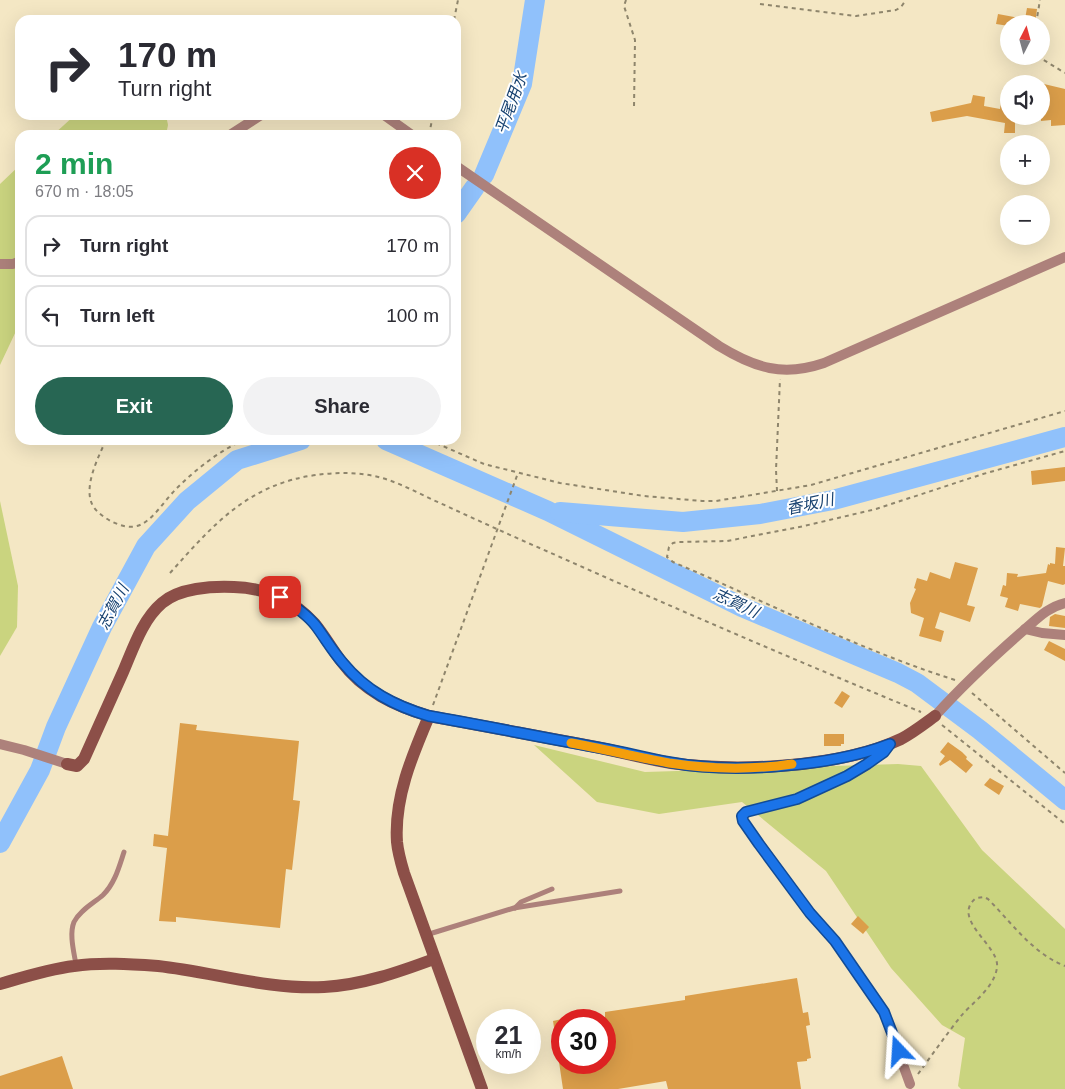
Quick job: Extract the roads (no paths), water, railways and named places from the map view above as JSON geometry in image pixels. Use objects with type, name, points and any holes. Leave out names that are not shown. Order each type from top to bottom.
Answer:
[{"type":"street","points":[[238,130],[253,120]]},
{"type":"street","points":[[391,120],[405,130]]},
{"type":"street","points":[[461,169],[719,346],[745,360],[780,370],[801,370],[824,363],[1065,257]]},
{"type":"street","points":[[0,264],[15,263]]},
{"type":"street","points":[[0,744],[77,766],[84,759],[138,637],[155,611],[169,598],[194,590],[216,587],[245,587],[263,590],[292,604],[315,624],[342,663],[369,689],[405,709],[429,716],[629,753],[669,763],[707,767],[756,768],[840,757],[890,744],[918,729],[934,717],[962,686],[1002,648],[1049,610],[1065,603]]},
{"type":"street","points":[[1025,629],[1065,635]]},
{"type":"street","points":[[429,716],[406,777],[399,807],[398,845],[404,873],[482,1089]]},
{"type":"street","points":[[890,744],[878,756],[847,776],[797,799],[746,812],[742,816],[743,821],[810,913],[835,941],[884,1012],[910,1084]]},
{"type":"street","points":[[0,984],[76,965],[111,964],[158,966],[285,985],[322,987],[392,974],[434,959]]},
{"type":"lane","points":[[76,965],[72,934],[74,922],[110,886],[124,852]]},
{"type":"lane","points":[[514,908],[522,902],[552,889]]},
{"type":"lane","points":[[426,935],[514,908],[620,891]]},
{"type":"waterway","name":"平尾用水","points":[[484,175],[522,84],[535,0]]},
{"type":"waterway","name":"平尾用水","points":[[461,207],[475,187]]},
{"type":"waterway","name":"香坂川","points":[[560,512],[683,522],[760,514],[833,500],[1065,437]]},
{"type":"waterway","name":"志賀川","points":[[0,843],[40,770],[56,727],[102,627],[146,546],[187,501],[237,460],[285,445]]},
{"type":"waterway","name":"志賀川","points":[[397,445],[548,511],[742,607],[898,673],[917,683],[980,730],[1065,800]]}]
